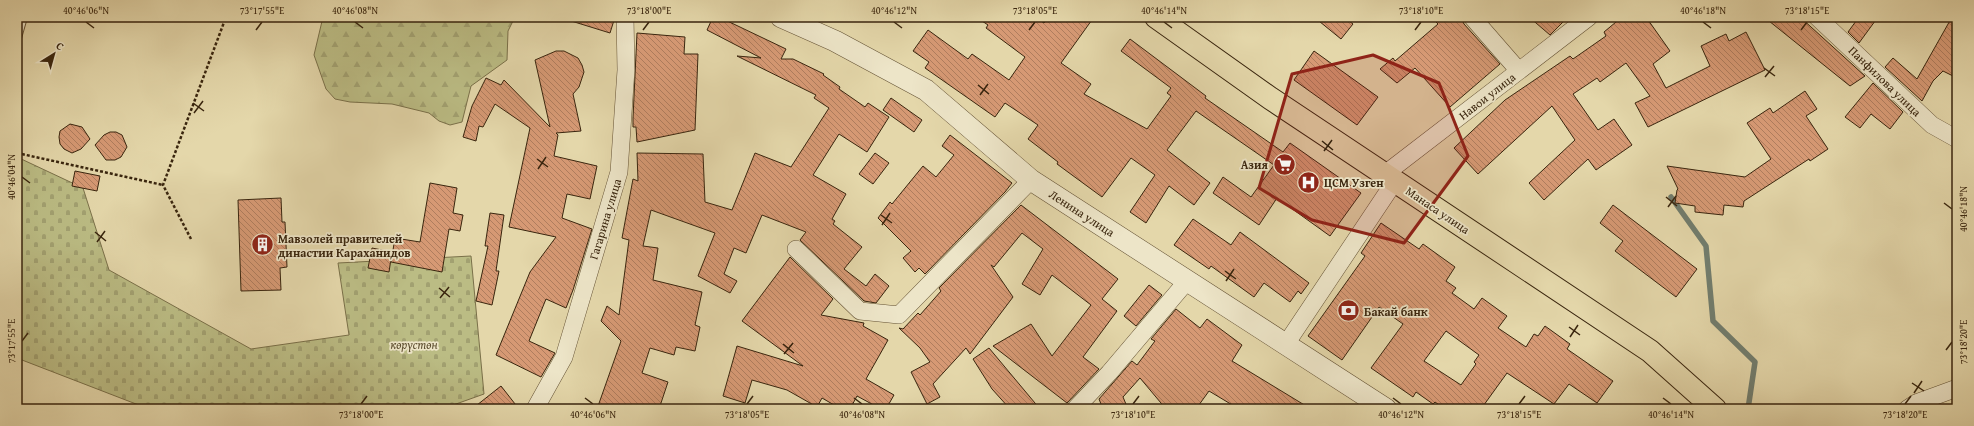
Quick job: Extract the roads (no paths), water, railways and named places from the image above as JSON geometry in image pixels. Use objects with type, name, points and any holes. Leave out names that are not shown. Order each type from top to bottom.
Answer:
[{"type":"main road","name":"Манаса улица","points":[[1156,17],[1270,98],[1650,351],[1715,409]]},
{"type":"street","name":"Гагарина улица","points":[[535,409],[564,357],[619,172],[626,70],[625,17]]},
{"type":"street","name":"Ленина улица","points":[[781,17],[835,41],[926,90],[1031,180],[1386,409]]},
{"type":"street","points":[[1472,17],[1519,71]]},
{"type":"street","name":"Навои улица","points":[[1286,344],[1390,178],[1519,71],[1589,17]]},
{"type":"street","name":"Панфилова улица","points":[[1817,17],[1932,125],[1957,139]]},
{"type":"street","points":[[796,249],[860,311],[899,315],[1031,180]]},
{"type":"street","points":[[1075,409],[1109,373],[1187,281]]},
{"type":"street","points":[[1907,409],[1916,403],[1957,388]]},
{"type":"lane","points":[[17,38],[23,17]]},
{"type":"waterway","points":[[1671,197],[1706,246],[1713,321],[1755,362],[1748,409]]},
{"type":"place","name":"Азия","points":[[1284,164]]},
{"type":"place","name":"ЦСМ Узген","points":[[1309,182]]},
{"type":"place","name":"Мавзолей правителей династии Караханидов","points":[[263,245]]},
{"type":"place","name":"Бакай банк","points":[[1349,311]]},
{"type":"park label","name":"көрүстөн","points":[[414,344]]}]
